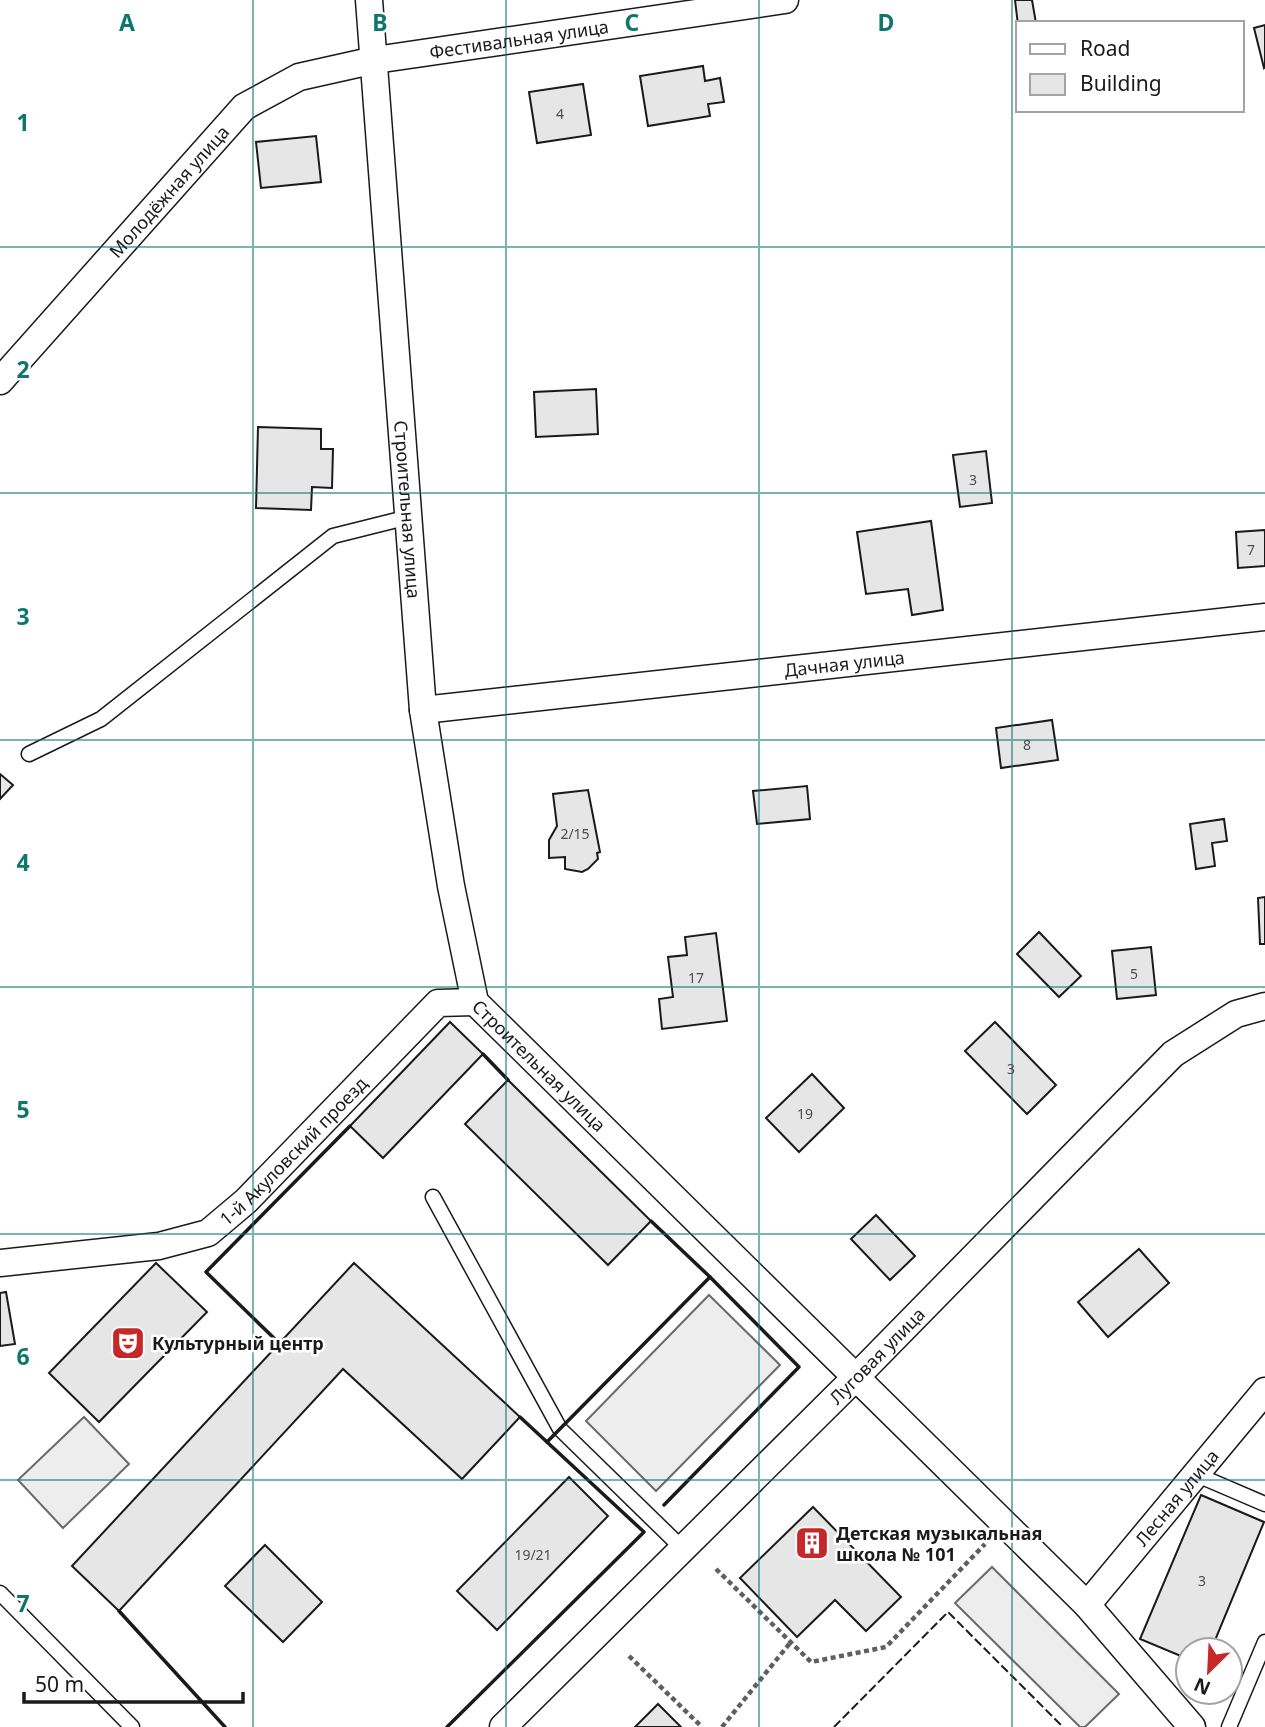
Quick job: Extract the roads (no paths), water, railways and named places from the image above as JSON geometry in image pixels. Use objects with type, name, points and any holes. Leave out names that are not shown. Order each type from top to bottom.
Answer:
[{"type":"street","name":"Строительная улица","points":[[369,0],[423,710],[451,886],[475,1002],[1087,1605],[1192,1727]]},
{"type":"street","name":"Фестивальная улица","points":[[375,60],[785,0]]},
{"type":"street","name":"Молодёжная улица","points":[[0,381],[244,107],[299,77],[375,60]]},
{"type":"street","name":"Дачная улица","points":[[423,710],[1265,617]]},
{"type":"street","name":"1-й Акуловский проезд","points":[[0,1263],[159,1246],[208,1233],[246,1202],[438,1003],[475,1002]]},
{"type":"street","name":"Луговая улица","points":[[503,1727],[856,1377],[1173,1054],[1236,1014],[1265,1006]]},
{"type":"street","name":"Лесная улица","points":[[1087,1605],[1265,1391]]},
{"type":"lane","points":[[29,754],[101,719],[333,536],[409,517]]},
{"type":"lane","points":[[433,1197],[560,1429],[682,1548]]},
{"type":"lane","points":[[1195,1475],[1265,1504]]},
{"type":"lane","points":[[0,1593],[132,1727]]},
{"type":"lane","points":[[1229,1727],[1265,1642]]},
{"type":"place","name":"Культурный центр","points":[[128,1343]]},
{"type":"place","name":"Детская музыкальная школа № 101","points":[[812,1543]]}]
